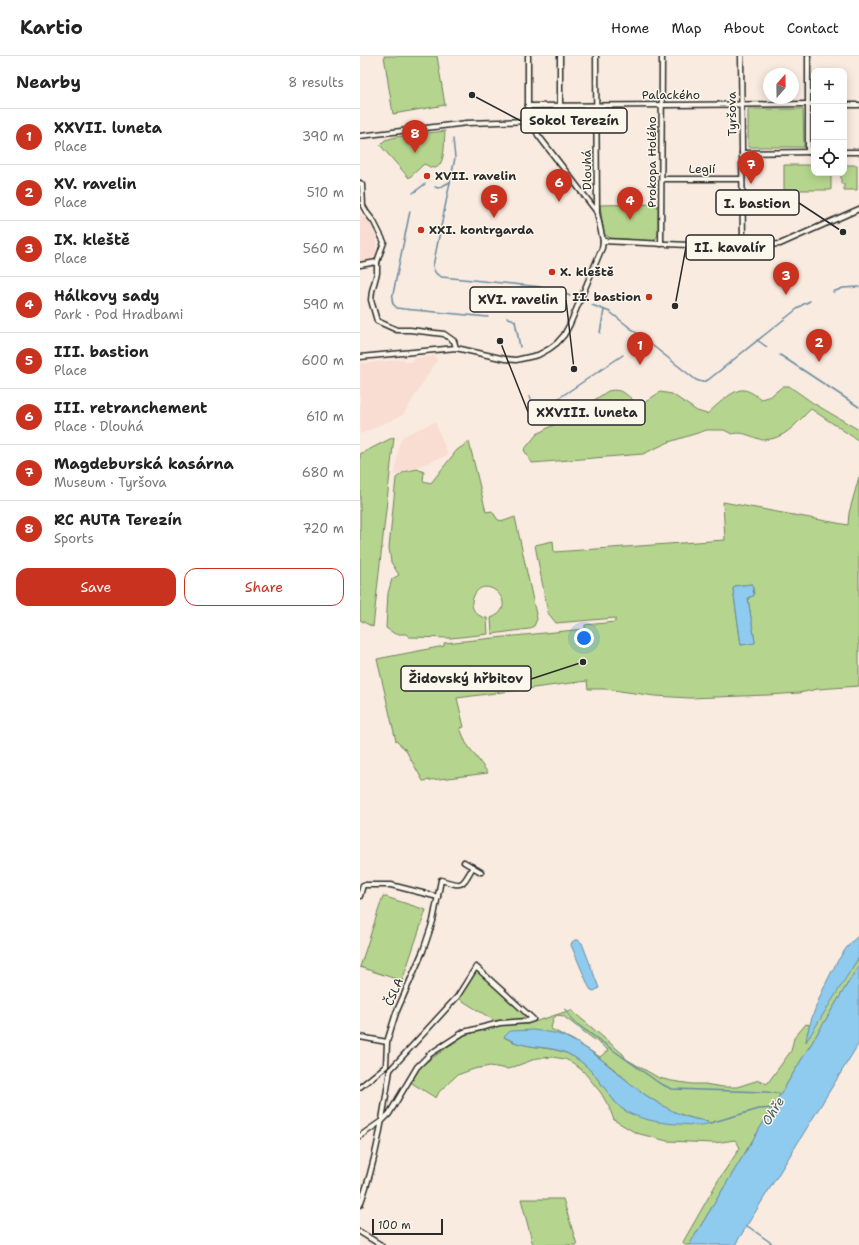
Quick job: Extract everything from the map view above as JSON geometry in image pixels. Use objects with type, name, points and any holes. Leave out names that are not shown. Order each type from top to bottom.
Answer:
[{"type":"street","points":[[528,56],[528,106],[532,121],[538,134],[598,212]]},
{"type":"street","points":[[560,56],[560,105]]},
{"type":"street","name":"Dlouhá","points":[[596,56],[598,212],[603,241]]},
{"type":"street","name":"Prokopa Holého","points":[[661,244],[662,56]]},
{"type":"street","name":"Tyršova","points":[[741,56],[743,245]]},
{"type":"street","points":[[742,153],[808,152],[808,56]]},
{"type":"street","name":"Palackého","points":[[528,106],[808,104]]},
{"type":"street","points":[[847,104],[859,105]]},
{"type":"street","points":[[360,136],[477,123],[532,121]]},
{"type":"street","points":[[847,152],[859,152]]},
{"type":"street","name":"Legií","points":[[662,179],[742,179]]},
{"type":"street","points":[[360,183],[362,185],[365,210],[374,222],[384,242],[377,262],[377,273],[371,300],[377,321],[397,330],[444,334],[454,342],[456,348]]},
{"type":"street","points":[[360,357],[456,348],[516,360],[538,355],[557,343],[573,320],[602,248],[603,241],[709,246],[780,244],[859,209]]},
{"type":"street","points":[[360,265],[377,262]]},
{"type":"street","points":[[464,862],[481,872]]},
{"type":"street","name":"ČSLA","points":[[386,1066],[387,1042],[396,1013],[423,951],[433,921],[441,880],[461,885],[464,883],[473,867]]},
{"type":"street","points":[[360,896],[362,885],[391,885],[438,897]]},
{"type":"street","points":[[360,1136],[383,1120],[389,1114],[417,1067],[430,1054],[464,1032],[500,1023],[527,1021],[533,1019],[476,967],[457,997],[390,1070],[383,1120],[364,1195],[360,1205]]},
{"type":"street","points":[[360,1037],[387,1042]]},
{"type":"street","points":[[360,1087],[386,1066],[390,1070]]},
{"type":"street","points":[[360,1232],[382,1245]]},
{"type":"shaded area","points":[[360,211],[361,215],[375,226],[377,258],[360,262]]},
{"type":"shaded area","points":[[435,356],[437,360],[403,415],[360,434],[360,364],[405,359],[405,362],[413,362],[413,358]]},
{"type":"shaded area","points":[[435,422],[448,455],[395,475],[399,445],[403,436]]},
{"type":"green space","points":[[384,56],[437,56],[445,105],[393,114]]},
{"type":"green space","points":[[748,109],[803,109],[804,147],[748,147]]},
{"type":"green space","points":[[445,131],[444,153],[440,164],[433,168],[424,164],[409,178],[380,145],[385,140],[396,137]]},
{"type":"green space","points":[[784,165],[811,165],[811,176],[831,176],[831,190],[784,190]]},
{"type":"green space","points":[[847,165],[857,165],[857,190],[844,190],[844,184],[841,184],[841,176],[847,176]]},
{"type":"green space","points":[[658,204],[658,235],[654,241],[610,238],[604,234],[600,205]]},
{"type":"green space","points":[[783,386],[789,386],[813,403],[859,430],[859,441],[811,409],[788,431],[777,437],[764,440],[760,440],[743,433],[732,434],[724,430],[707,430],[669,442],[643,454],[532,463],[524,450],[537,434],[573,414],[608,391],[614,390],[622,392],[641,405],[660,392],[672,394],[697,411],[707,414],[730,395],[740,390],[749,391],[761,399],[771,396]]},
{"type":"green space","points":[[394,437],[373,627],[360,620],[360,454]]},
{"type":"green space","points":[[469,442],[486,512],[492,511],[498,520],[504,521],[515,517],[537,619],[534,626],[529,629],[492,634],[491,618],[500,613],[503,606],[502,599],[492,588],[485,587],[478,590],[473,598],[472,605],[477,614],[487,618],[488,634],[451,638],[409,637],[406,634],[395,634],[386,628],[388,593],[392,579],[399,575],[391,562],[389,548],[396,478],[404,472],[417,469],[424,472],[423,481],[431,483],[457,450]]},
{"type":"green space","points":[[859,477],[859,686],[818,689],[799,693],[690,698],[655,696],[606,689],[588,689],[587,681],[457,698],[464,727],[460,728],[466,743],[488,773],[423,781],[405,749],[396,741],[377,659],[444,646],[444,643],[585,629],[585,625],[615,622],[615,618],[556,623],[548,613],[535,545],[553,541],[554,552],[725,540],[723,502],[848,525],[849,513]],"holes":[[[752,584],[754,594],[748,599],[755,642],[741,645],[733,589],[735,586]]]},
{"type":"green space","points":[[383,896],[426,910],[402,981],[360,967]]},
{"type":"green space","points":[[859,957],[859,965],[689,1245],[685,1245],[683,1242],[719,1179],[740,1148],[735,1140],[714,1143],[667,1141],[636,1133],[614,1120],[601,1093],[584,1072],[573,1063],[565,1059],[552,1057],[538,1058],[508,1069],[490,1066],[474,1069],[457,1075],[439,1092],[436,1098],[410,1082],[418,1068],[465,1035],[501,1025],[528,1024],[571,1010],[623,1054],[626,1059],[659,1078],[692,1084],[737,1087],[759,1080],[767,1084],[791,1051],[794,1038],[806,1024],[810,1025],[807,1034]],"holes":[[[557,1015],[563,1016],[608,1050],[600,1057],[573,1040],[551,1029],[553,1019]],[[504,1037],[566,1037],[597,1056],[635,1088],[673,1112],[695,1119],[708,1121],[664,1122],[647,1119],[630,1113],[619,1106],[592,1072],[574,1057],[561,1051],[528,1046]]]},
{"type":"green space","points":[[476,970],[510,999],[525,1016],[521,1019],[495,1021],[458,998]]},
{"type":"green space","points":[[521,1199],[563,1199],[577,1245],[533,1245]]},
{"type":"water","points":[[752,584],[754,596],[749,597],[748,599],[755,643],[741,645],[733,589],[735,586]]},
{"type":"water","points":[[859,936],[859,957],[806,1042],[812,1017],[825,984],[842,954]]},
{"type":"water","points":[[575,940],[582,943],[599,988],[594,991],[589,987],[571,945]]},
{"type":"water","name":"Ohře","points":[[859,965],[859,1043],[735,1245],[689,1245]]},
{"type":"water","points":[[533,1030],[554,1033],[566,1037],[590,1051],[635,1087],[658,1103],[690,1118],[710,1123],[698,1125],[653,1121],[629,1113],[617,1104],[587,1067],[568,1053],[554,1049],[527,1046],[504,1037],[510,1031]]},
{"type":"waterway","points":[[453,139],[455,158],[433,266],[436,273],[442,277],[552,288],[570,296]]},
{"type":"waterway","points":[[435,187],[438,188],[450,182]]},
{"type":"waterway","points":[[413,193],[425,184]]},
{"type":"waterway","points":[[410,211],[392,299],[393,304],[397,308],[404,309],[488,317]]},
{"type":"waterway","points":[[833,292],[843,288],[859,287]]},
{"type":"waterway","points":[[592,305],[610,312],[696,380],[702,382],[708,380],[802,305],[810,301]]},
{"type":"waterway","points":[[600,333],[604,310]]},
{"type":"waterway","points":[[507,318],[515,321],[520,347]]},
{"type":"waterway","points":[[637,346],[646,340]]},
{"type":"waterway","points":[[757,340],[767,347]]},
{"type":"waterway","points":[[530,396],[533,408],[541,410],[623,355]]},
{"type":"waterway","points":[[780,355],[859,407]]},
{"type":"waterway","name":"Ohře","points":[[565,1009],[574,1022],[659,1083],[672,1089],[766,1092],[781,1094]]},
{"type":"waterway","name":"Ohře","points":[[710,1123],[759,1109],[774,1108]]},
{"type":"waterway","points":[[746,1225],[774,1245]]},
{"type":"place","name":"Sokol Terezín","points":[[472,95]]},
{"type":"place","name":"RC AUTA Terezín","points":[[415,153]]},
{"type":"place","name":"XVII. ravelin","points":[[427,176]]},
{"type":"place","name":"Magdeburská kasárna","points":[[751,184]]},
{"type":"place","name":"III. retranchement","points":[[559,202]]},
{"type":"place","name":"III. bastion","points":[[494,218]]},
{"type":"place","name":"Hálkovy sady","points":[[630,220]]},
{"type":"place","name":"XXI. kontrgarda","points":[[421,230]]},
{"type":"place","name":"I. bastion","points":[[843,232]]},
{"type":"place","name":"X. kleště","points":[[552,272]]},
{"type":"place","name":"IX. kleště","points":[[786,295]]},
{"type":"place","name":"II. bastion","points":[[649,297]]},
{"type":"place","name":"II. kavalír","points":[[675,306]]},
{"type":"place","name":"XXVIII. luneta","points":[[500,341]]},
{"type":"place","name":"XV. ravelin","points":[[819,362]]},
{"type":"place","name":"XXVII. luneta","points":[[640,365]]},
{"type":"place","name":"XVI. ravelin","points":[[574,369]]},
{"type":"place","name":"Židovský hřbitov","points":[[583,662]]}]
